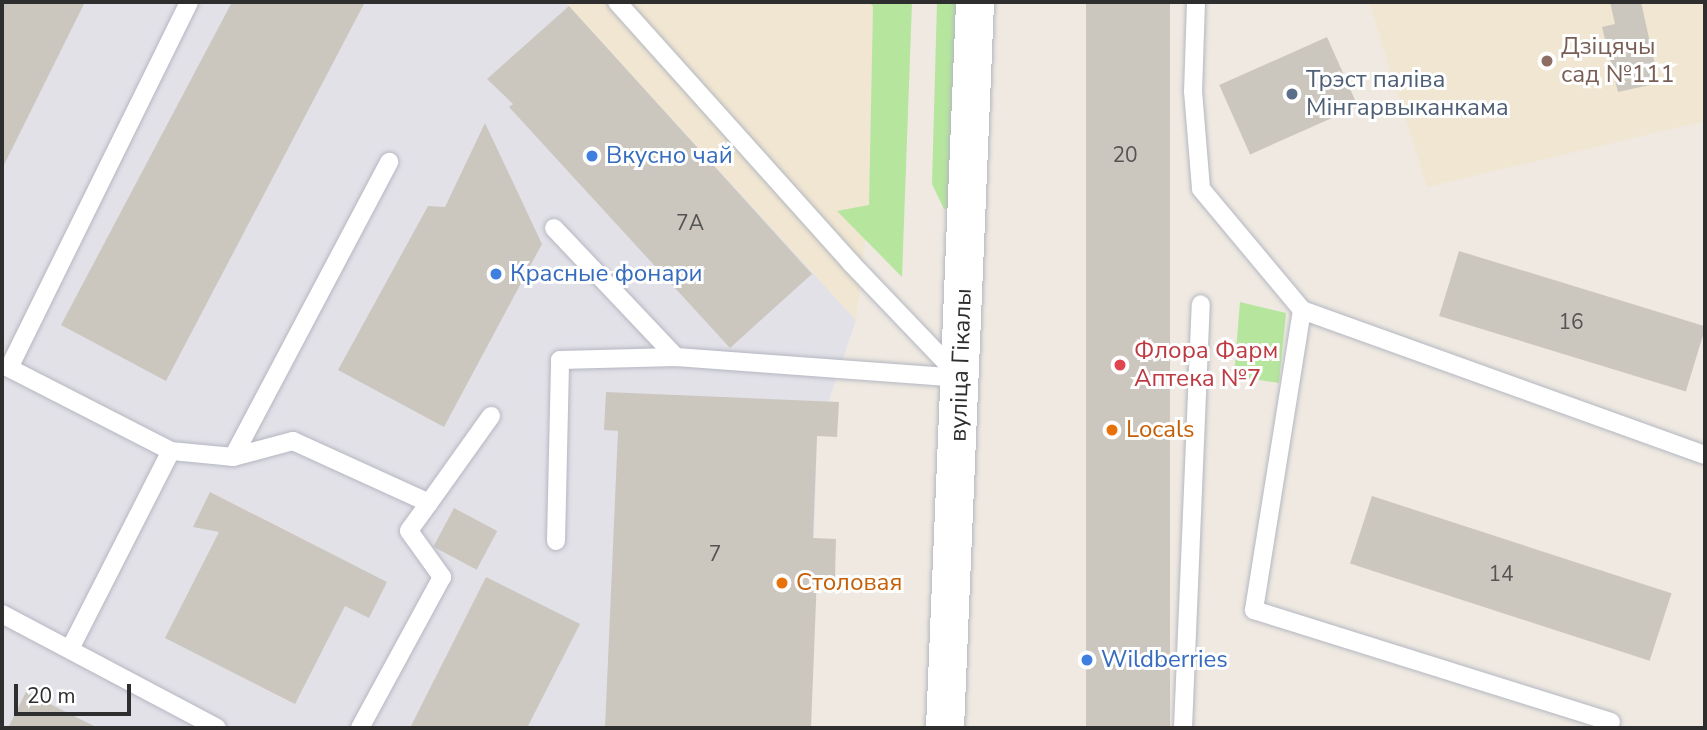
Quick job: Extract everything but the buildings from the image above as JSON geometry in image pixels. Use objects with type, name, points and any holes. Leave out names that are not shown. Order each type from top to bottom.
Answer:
[{"type":"street","name":"вуліца Гікалы","points":[[945,728],[975,2]]},
{"type":"lane","points":[[189,2],[9,368],[170,451],[233,457],[293,441],[429,503]]},
{"type":"lane","points":[[617,2],[851,263],[961,378]]},
{"type":"lane","points":[[1196,2],[1194,91],[1200,189],[1302,310],[1705,455]]},
{"type":"lane","points":[[233,457],[389,162]]},
{"type":"lane","points":[[554,228],[676,357]]},
{"type":"lane","points":[[1183,728],[1201,304]]},
{"type":"lane","points":[[1302,310],[1254,610],[1611,722]]},
{"type":"lane","points":[[556,541],[561,360],[676,357],[961,378]]},
{"type":"lane","points":[[360,728],[442,577],[409,531],[491,416]]},
{"type":"lane","points":[[70,649],[170,451]]},
{"type":"lane","points":[[2,614],[218,728]]},
{"type":"shaded area","points":[[2,2],[565,2],[856,320],[817,436],[809,728],[2,728]]},
{"type":"shaded area","points":[[565,2],[868,2],[873,5],[869,206],[856,320]]},
{"type":"shaded area","name":"Дзіцячы сад №111","points":[[1369,2],[1705,2],[1705,121],[1427,187]]},
{"type":"green space","points":[[868,2],[912,2],[902,277],[837,211],[869,205],[873,6]]},
{"type":"green space","points":[[937,2],[958,2],[952,209],[944,209],[932,184]]},
{"type":"green space","points":[[1240,302],[1286,313],[1279,383],[1234,376]]},
{"type":"place","name":"Дзіцячы сад №111","points":[[1547,61]]},
{"type":"place","name":"Трэст паліва Мінгарвыканкама","points":[[1292,94]]},
{"type":"place","name":"Вкусно чай","points":[[592,156]]},
{"type":"place","name":"Красные фонари","points":[[496,274]]},
{"type":"place","name":"Флора Фарм Аптека №7","points":[[1120,365]]},
{"type":"place","name":"Locals","points":[[1112,430]]},
{"type":"place","name":"Столовая","points":[[782,583]]},
{"type":"place","name":"Wildberries","points":[[1087,660]]}]
